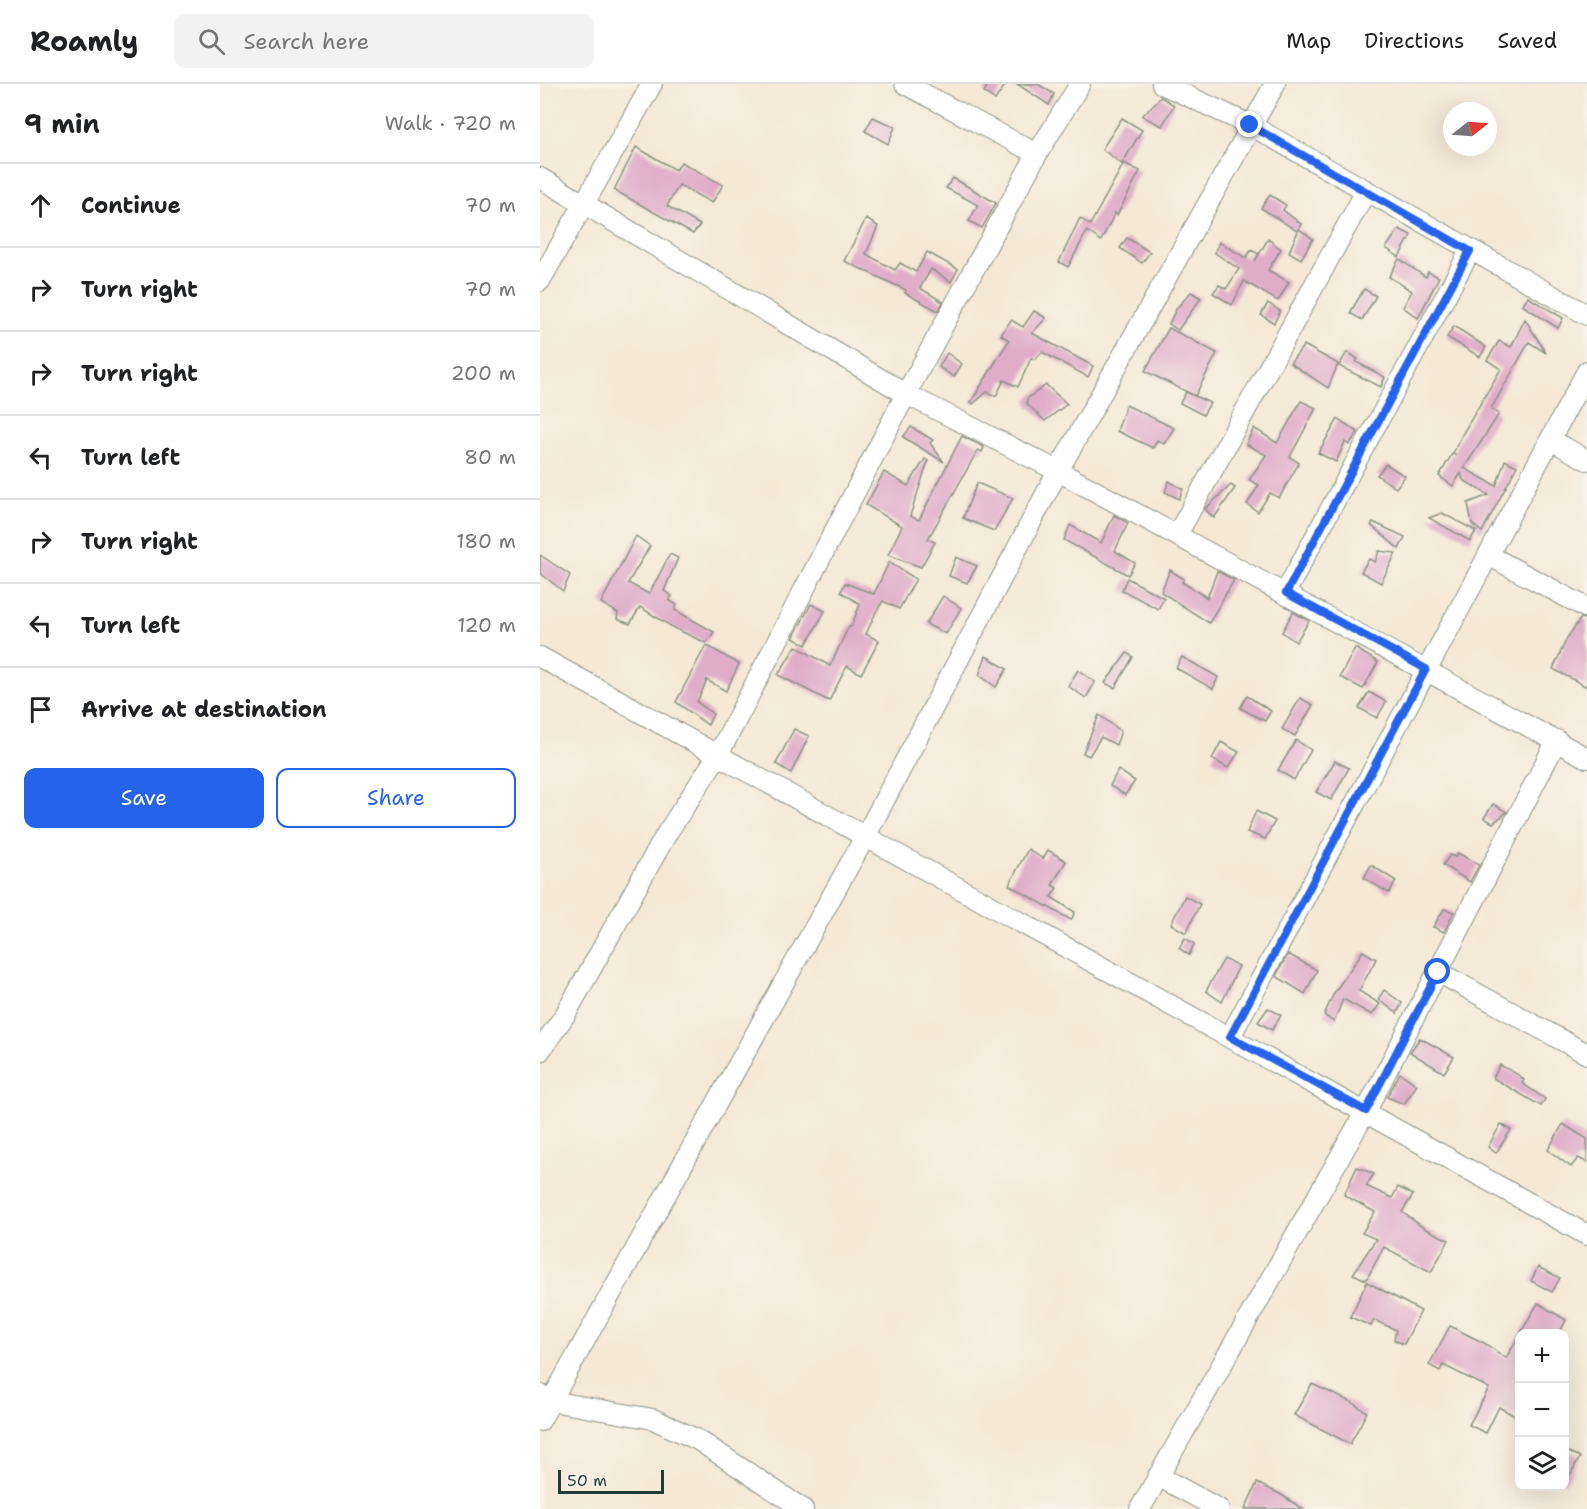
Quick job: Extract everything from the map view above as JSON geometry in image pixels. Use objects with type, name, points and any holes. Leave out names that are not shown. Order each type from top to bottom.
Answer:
[{"type":"street","points":[[540,281],[583,201],[652,84]]},
{"type":"street","points":[[905,84],[1037,154]]},
{"type":"street","points":[[540,1051],[546,1030],[565,1014],[667,833],[718,755],[906,394],[1037,154],[1080,84]]},
{"type":"street","points":[[1162,84],[1250,125],[1587,315]]},
{"type":"street","points":[[540,1421],[546,1398],[866,836],[1058,471],[1275,84]]},
{"type":"street","points":[[540,177],[906,394],[1058,471],[1587,758]]},
{"type":"street","points":[[1177,535],[1366,191]]},
{"type":"street","points":[[1286,593],[1470,251]]},
{"type":"street","points":[[1230,1037],[1587,370]]},
{"type":"street","points":[[1551,440],[1587,460]]},
{"type":"street","points":[[1488,555],[1587,608]]},
{"type":"street","points":[[540,657],[1587,1235]]},
{"type":"street","points":[[1140,1509],[1366,1111],[1557,740]]},
{"type":"street","points":[[1438,972],[1587,1054]]},
{"type":"street","points":[[546,1398],[653,1419],[698,1440],[803,1509]]},
{"type":"street","points":[[1158,1476],[1219,1509]]},
{"type":"building","points":[[988,84],[1006,84],[995,100],[984,92]]},
{"type":"building","points":[[1017,84],[1038,84],[1054,94],[1049,105]]},
{"type":"building","points":[[1161,97],[1174,105],[1162,126],[1142,116]]},
{"type":"building","points":[[873,117],[895,127],[888,144],[865,131]]},
{"type":"building","points":[[1122,118],[1142,130],[1122,164],[1102,149]]},
{"type":"building","points":[[636,147],[676,170],[681,162],[723,185],[712,203],[679,185],[667,206],[700,225],[693,234],[614,190]]},
{"type":"building","points":[[1124,163],[1140,171],[1101,241],[1087,231],[1068,267],[1059,262],[1080,218],[1090,225]]},
{"type":"building","points":[[953,178],[996,203],[982,228],[969,221],[978,205],[946,188]]},
{"type":"building","points":[[1270,195],[1286,205],[1283,210],[1301,224],[1297,231],[1261,208]]},
{"type":"building","points":[[866,219],[878,226],[866,254],[895,270],[900,263],[916,272],[927,252],[958,269],[951,282],[931,269],[920,288],[943,302],[938,311],[905,293],[906,290],[844,261]]},
{"type":"building","points":[[1299,229],[1313,239],[1301,259],[1289,252]]},
{"type":"building","points":[[1399,229],[1411,235],[1399,257],[1386,248]]},
{"type":"building","points":[[1127,238],[1150,252],[1142,263],[1120,248]]},
{"type":"building","points":[[1268,239],[1281,249],[1268,270],[1289,282],[1278,301],[1244,281],[1232,305],[1213,293],[1219,285],[1226,289],[1239,269],[1215,253],[1219,242],[1246,258],[1251,250],[1259,254],[1255,261]]},
{"type":"building","points":[[1399,259],[1426,277],[1428,272],[1439,277],[1418,318],[1403,307],[1412,291],[1389,277]]},
{"type":"building","points":[[1364,289],[1376,296],[1362,320],[1350,313]]},
{"type":"building","points":[[1191,292],[1201,298],[1178,330],[1169,324],[1176,309]]},
{"type":"building","points":[[1528,297],[1563,318],[1558,328],[1522,305]]},
{"type":"building","points":[[1268,303],[1280,311],[1274,323],[1261,315]]},
{"type":"building","points":[[1034,311],[1046,318],[1032,333],[1093,366],[1088,377],[1042,352],[1036,359],[1031,358],[1018,387],[1004,380],[996,396],[987,392],[973,404],[971,402],[1009,340],[1001,335],[1011,320],[1023,327]]},
{"type":"building","points":[[1525,319],[1546,353],[1529,342],[1491,409],[1499,414],[1464,468],[1496,486],[1505,460],[1517,466],[1482,532],[1472,524],[1468,503],[1489,495],[1463,480],[1461,473],[1453,486],[1439,476],[1452,454],[1456,455],[1453,453],[1463,433],[1501,369],[1487,360],[1499,341],[1511,347]]},
{"type":"building","points":[[1454,326],[1486,347],[1480,357],[1447,337]]},
{"type":"building","points":[[1169,328],[1217,353],[1195,396],[1145,371]]},
{"type":"building","points":[[1304,345],[1338,364],[1328,388],[1290,363]]},
{"type":"building","points":[[1347,352],[1358,359],[1356,362],[1385,377],[1381,387],[1339,366]]},
{"type":"building","points":[[947,353],[962,364],[954,377],[939,367]]},
{"type":"building","points":[[1046,385],[1067,404],[1045,421],[1027,404],[1027,399]]},
{"type":"building","points":[[1186,392],[1210,403],[1203,415],[1180,403]]},
{"type":"building","points":[[1301,401],[1316,408],[1290,457],[1299,463],[1279,498],[1270,493],[1258,512],[1247,504],[1259,485],[1249,480],[1266,455],[1246,444],[1254,428],[1277,443]]},
{"type":"building","points":[[1126,405],[1174,428],[1164,444],[1157,440],[1153,448],[1117,431]]},
{"type":"building","points":[[1338,419],[1358,432],[1349,445],[1345,442],[1336,462],[1318,453]]},
{"type":"building","points":[[911,427],[933,440],[930,443],[944,462],[903,437]]},
{"type":"building","points":[[962,436],[984,447],[982,452],[978,450],[928,539],[935,542],[921,567],[888,555],[902,526],[866,505],[884,472],[908,486],[925,459],[928,461],[910,516],[919,520]]},
{"type":"building","points":[[1386,464],[1405,476],[1396,488],[1377,475]]},
{"type":"building","points":[[1169,481],[1183,489],[1179,499],[1165,492]]},
{"type":"building","points":[[977,483],[1013,498],[994,531],[963,518]]},
{"type":"building","points":[[1231,485],[1235,488],[1214,518],[1205,509]]},
{"type":"building","points":[[1442,513],[1476,531],[1470,541],[1429,518]]},
{"type":"building","points":[[1114,515],[1128,523],[1115,551],[1135,563],[1128,575],[1064,540],[1070,525],[1101,543]]},
{"type":"building","points":[[1373,522],[1405,537],[1399,549],[1371,525]]},
{"type":"building","points":[[636,536],[650,546],[628,583],[649,594],[670,554],[678,558],[664,591],[672,596],[669,600],[677,605],[675,610],[714,632],[706,643],[674,628],[640,607],[630,624],[617,619],[618,613],[601,603]]},
{"type":"building","points":[[1379,551],[1396,553],[1381,583],[1361,572],[1369,559],[1375,562]]},
{"type":"building","points":[[540,555],[570,575],[563,591],[540,573]]},
{"type":"building","points":[[956,557],[977,566],[967,583],[949,576]]},
{"type":"building","points":[[889,562],[916,579],[899,609],[883,601],[876,612],[866,634],[879,641],[861,674],[847,666],[829,701],[778,675],[796,646],[830,666],[849,626],[851,627],[860,604],[841,592],[845,583],[874,594]]},
{"type":"building","points":[[1170,570],[1184,579],[1182,582],[1207,598],[1217,571],[1234,580],[1209,623],[1161,592]]},
{"type":"building","points":[[1127,578],[1164,598],[1158,609],[1122,590]]},
{"type":"building","points":[[943,596],[961,608],[946,634],[926,624]]},
{"type":"building","points":[[811,604],[825,611],[806,645],[793,638]]},
{"type":"building","points":[[1293,612],[1309,621],[1296,642],[1282,632]]},
{"type":"building","points":[[1581,618],[1587,620],[1587,687],[1553,669],[1567,638]]},
{"type":"building","points":[[706,645],[739,664],[726,691],[707,680],[697,702],[713,714],[708,725],[676,702]]},
{"type":"building","points":[[1355,648],[1378,662],[1363,689],[1340,677]]},
{"type":"building","points":[[1127,653],[1133,657],[1115,688],[1105,683]]},
{"type":"building","points":[[986,656],[1007,669],[996,687],[979,675]]},
{"type":"building","points":[[1182,657],[1218,677],[1213,689],[1176,668]]},
{"type":"building","points":[[1078,670],[1095,682],[1086,698],[1068,686]]},
{"type":"building","points":[[1369,692],[1386,702],[1377,718],[1359,708]]},
{"type":"building","points":[[1247,696],[1271,711],[1265,721],[1240,708]]},
{"type":"building","points":[[1300,698],[1313,705],[1295,736],[1282,729]]},
{"type":"building","points":[[1099,715],[1121,731],[1116,745],[1101,737],[1089,756],[1083,753]]},
{"type":"building","points":[[794,729],[809,736],[791,773],[776,764]]},
{"type":"building","points":[[1296,740],[1311,750],[1294,780],[1278,770]]},
{"type":"building","points":[[1221,742],[1239,752],[1228,768],[1212,759]]},
{"type":"building","points":[[1335,761],[1349,768],[1331,800],[1316,792]]},
{"type":"building","points":[[1118,770],[1135,781],[1125,795],[1110,786]]},
{"type":"building","points":[[1493,804],[1507,812],[1493,823],[1484,818]]},
{"type":"building","points":[[1256,811],[1275,821],[1265,839],[1247,832]]},
{"type":"building","points":[[1028,849],[1043,859],[1048,850],[1066,861],[1052,885],[1057,888],[1051,897],[1075,912],[1071,920],[1009,885]]},
{"type":"building","points":[[1458,853],[1479,865],[1470,882],[1443,865],[1450,855],[1455,857]]},
{"type":"building","points":[[1371,865],[1396,881],[1389,893],[1364,878]]},
{"type":"building","points":[[1185,896],[1200,904],[1186,933],[1171,924]]},
{"type":"building","points":[[1444,909],[1454,912],[1444,932],[1433,927]]},
{"type":"building","points":[[1185,938],[1194,944],[1189,955],[1179,948]]},
{"type":"building","points":[[1363,951],[1376,959],[1359,991],[1380,1004],[1372,1015],[1343,999],[1334,1022],[1324,1015],[1334,993]]},
{"type":"building","points":[[1288,954],[1317,970],[1305,994],[1276,976]]},
{"type":"building","points":[[1224,959],[1239,966],[1222,1002],[1206,991]]},
{"type":"building","points":[[1384,990],[1402,1003],[1397,1013],[1378,999]]},
{"type":"building","points":[[1268,1008],[1281,1015],[1272,1030],[1258,1022]]},
{"type":"building","points":[[1420,1038],[1454,1057],[1444,1073],[1410,1052]]},
{"type":"building","points":[[1500,1065],[1517,1074],[1524,1080],[1522,1083],[1545,1099],[1541,1106],[1493,1078]]},
{"type":"building","points":[[1400,1073],[1417,1085],[1404,1104],[1387,1097]]},
{"type":"building","points":[[1501,1124],[1511,1130],[1496,1153],[1488,1147]]},
{"type":"building","points":[[1563,1124],[1587,1139],[1587,1162],[1578,1158],[1571,1167],[1548,1150]]},
{"type":"building","points":[[1357,1167],[1374,1174],[1366,1186],[1392,1198],[1398,1187],[1413,1195],[1402,1212],[1424,1228],[1449,1240],[1431,1272],[1384,1247],[1366,1280],[1353,1274],[1376,1239],[1362,1233],[1375,1212],[1344,1195]]},
{"type":"building","points":[[1538,1267],[1560,1278],[1552,1292],[1531,1281]]},
{"type":"building","points":[[1367,1282],[1421,1311],[1404,1344],[1394,1340],[1396,1330],[1374,1320],[1371,1326],[1350,1317]]},
{"type":"building","points":[[1538,1303],[1566,1320],[1562,1329],[1523,1329]]},
{"type":"building","points":[[1450,1326],[1484,1343],[1506,1358],[1515,1343],[1515,1416],[1499,1407],[1486,1433],[1469,1425],[1489,1388],[1443,1365],[1440,1371],[1429,1365]]},
{"type":"building","points":[[1312,1384],[1367,1412],[1350,1444],[1294,1415]]},
{"type":"building","points":[[1569,1452],[1580,1457],[1569,1476]]},
{"type":"building","points":[[1257,1483],[1280,1494],[1303,1509],[1245,1509]]},
{"type":"route","points":[[1250,125],[1470,251],[1286,593],[1426,669],[1230,1037],[1366,1111],[1438,972]]}]
